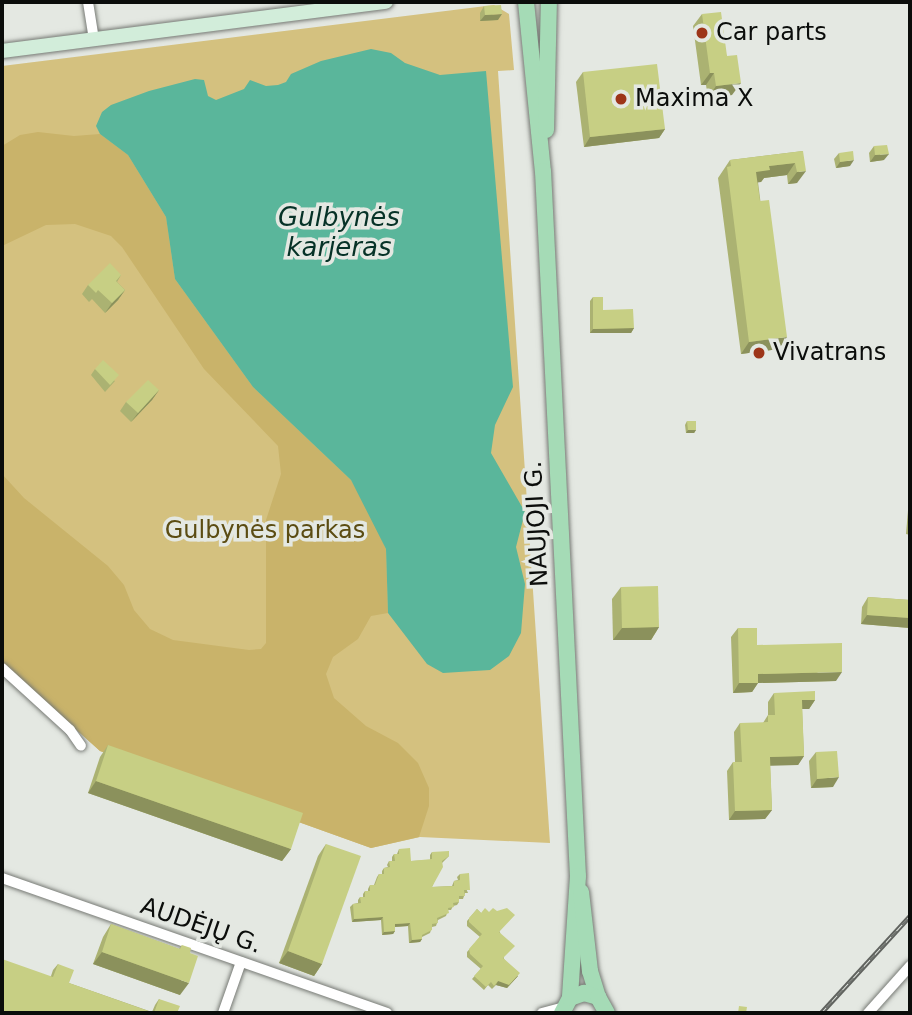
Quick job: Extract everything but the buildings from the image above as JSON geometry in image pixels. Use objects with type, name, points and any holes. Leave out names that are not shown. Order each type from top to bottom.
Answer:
[{"type":"main road","points":[[2,51],[386,2]]},
{"type":"main road","name":"NAUJOJI G.","points":[[526,2],[543,171],[578,876],[565,1006]]},
{"type":"main road","name":"NAUJOJI G.","points":[[543,171],[549,85],[549,2]]},
{"type":"main road","name":"NAUJOJI G.","points":[[578,876],[586,915],[590,971],[598,998],[607,1013]]},
{"type":"main road","points":[[565,1006],[584,993],[598,998]]},
{"type":"street","points":[[88,2],[94,39]]},
{"type":"street","points":[[2,668],[70,730],[81,746]]},
{"type":"street","name":"AUDĖJŲ G.","points":[[2,878],[387,1013]]},
{"type":"street","points":[[223,1013],[241,962]]},
{"type":"street","points":[[868,1013],[910,965]]},
{"type":"street","points":[[542,1013],[565,1006]]},
{"type":"green space","name":"Gulbynės parkas","points":[[494,5],[509,14],[514,70],[498,71],[550,843],[420,837],[371,848],[100,751],[2,663],[2,66]]},
{"type":"shaded area","points":[[38,132],[74,136],[100,134],[128,155],[166,217],[175,279],[253,387],[351,480],[368,509],[386,549],[388,613],[371,616],[358,639],[333,657],[326,674],[334,698],[366,726],[398,743],[418,763],[429,788],[429,806],[419,837],[371,848],[100,751],[2,663],[2,474],[24,498],[108,566],[124,585],[134,610],[150,629],[173,640],[249,650],[261,649],[266,643],[266,520],[281,474],[278,446],[204,369],[122,247],[111,236],[75,224],[46,225],[2,246],[2,146],[20,135]]},
{"type":"water","name":"Gulbynės karjeras","points":[[371,49],[391,53],[405,63],[440,75],[486,71],[513,387],[495,425],[491,453],[525,512],[516,547],[525,584],[521,633],[509,656],[490,670],[443,673],[427,664],[388,613],[386,549],[351,480],[253,387],[175,279],[166,217],[128,155],[100,134],[96,126],[102,112],[111,105],[149,91],[195,79],[204,80],[208,96],[216,100],[244,89],[250,80],[266,86],[278,85],[286,82],[291,74],[321,61]]},
{"type":"railway","points":[[821,1013],[910,916]]},
{"type":"place","name":"Car parts","points":[[702,33]]},
{"type":"place","name":"Maxima X","points":[[621,99]]},
{"type":"place","name":"Vivatrans","points":[[759,353]]}]
